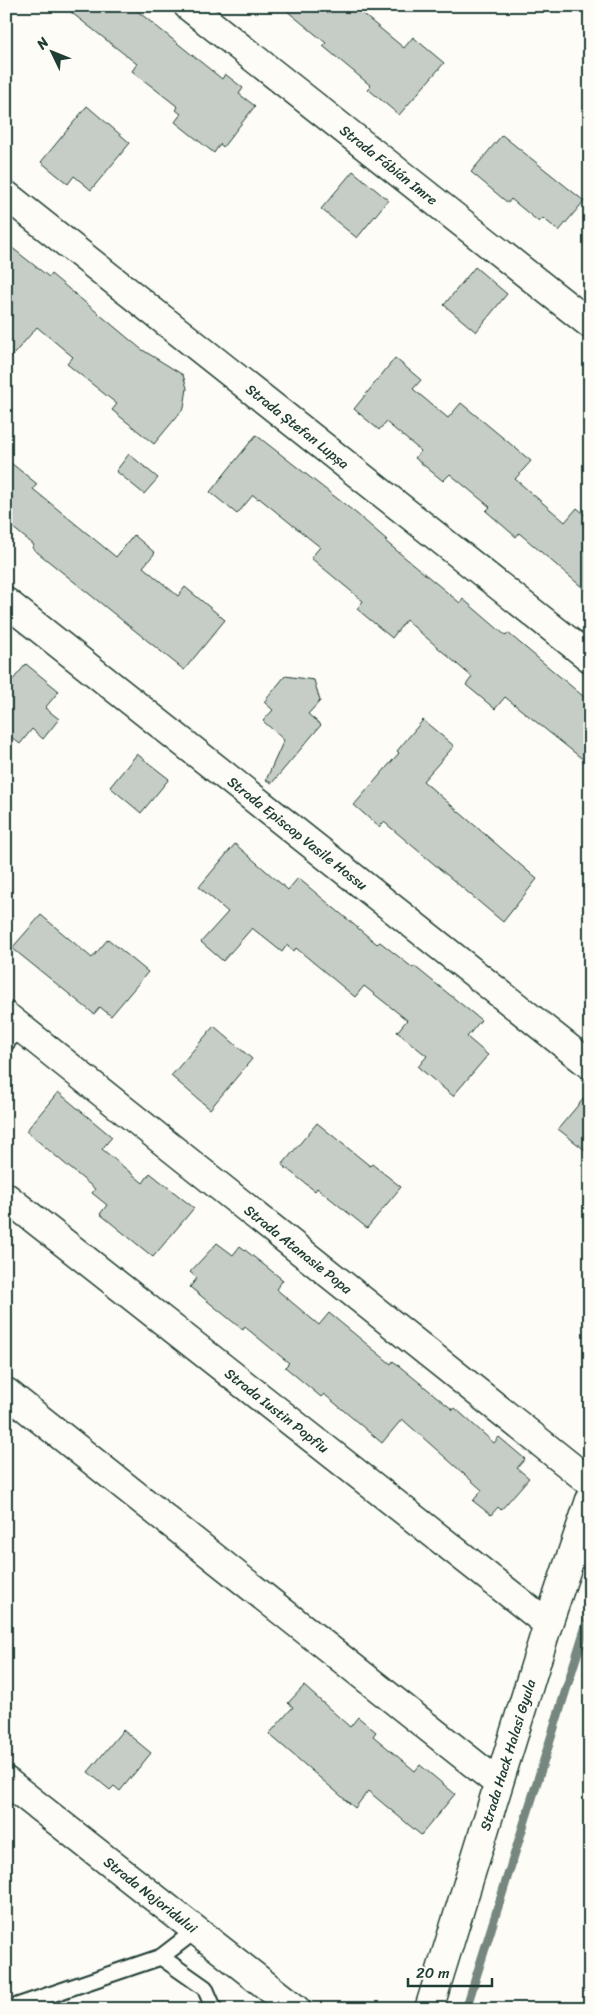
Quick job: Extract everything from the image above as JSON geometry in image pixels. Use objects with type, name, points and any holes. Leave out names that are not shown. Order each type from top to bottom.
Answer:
[{"type":"street","name":"Strada Fábián Imre","points":[[188,6],[590,324]]},
{"type":"street","name":"Strada Ștefan Lupșa","points":[[6,195],[590,658]]},
{"type":"street","name":"Strada Episcop Vasile Hossu","points":[[6,602],[590,1065]]},
{"type":"street","name":"Strada Atanasie Popa","points":[[11,1029],[590,1482]]},
{"type":"street","name":"Strada Iustin Popfiu","points":[[6,1197],[548,1624]]},
{"type":"street","points":[[6,1392],[498,1783]]},
{"type":"street","name":"Strada Hack Halasi Gyula","points":[[429,2009],[548,1624],[590,1500]]},
{"type":"street","name":"Strada Nojoridului","points":[[6,1781],[296,2009]]},
{"type":"lane","points":[[8,2009],[161,1957],[196,1930]]},
{"type":"lane","points":[[161,1957],[205,1988],[214,2009]]},
{"type":"building","points":[[63,6],[131,6],[222,79],[225,74],[243,88],[239,94],[255,106],[223,147],[220,144],[214,153],[175,122],[181,114],[176,110],[178,107],[132,71],[137,64]]},
{"type":"building","points":[[281,6],[353,6],[404,48],[413,37],[444,63],[399,115],[368,89],[371,86],[323,46],[326,43]]},
{"type":"building","points":[[87,106],[130,143],[91,190],[74,176],[68,184],[41,162]]},
{"type":"building","points":[[502,135],[584,201],[559,231],[543,218],[539,222],[511,199],[508,203],[471,172]]},
{"type":"building","points":[[353,171],[388,200],[357,238],[321,209]]},
{"type":"building","points":[[6,243],[49,277],[51,274],[141,349],[183,375],[187,388],[184,408],[154,444],[112,410],[117,404],[67,364],[73,357],[37,327],[6,363]]},
{"type":"building","points":[[475,267],[507,294],[476,332],[444,305]]},
{"type":"building","points":[[395,358],[421,380],[413,389],[448,418],[461,403],[531,461],[515,479],[565,522],[577,508],[590,519],[590,594],[519,533],[516,537],[486,511],[490,507],[450,474],[443,481],[415,458],[421,451],[386,422],[379,430],[354,409]]},
{"type":"building","points":[[256,435],[357,514],[387,540],[385,541],[460,603],[463,599],[506,636],[508,633],[590,702],[590,765],[505,697],[495,709],[466,685],[472,677],[406,620],[392,638],[357,609],[363,601],[311,558],[320,547],[259,498],[253,495],[237,514],[210,492]]},
{"type":"building","points":[[129,454],[158,478],[144,494],[116,471]]},
{"type":"building","points":[[6,459],[37,484],[33,489],[116,557],[134,535],[155,553],[143,567],[178,596],[185,587],[225,620],[184,670],[32,548],[34,545],[6,522]]},
{"type":"building","points":[[26,664],[59,691],[45,708],[59,719],[43,739],[32,729],[20,744],[6,733],[6,688]]},
{"type":"building","points":[[285,676],[314,680],[320,701],[308,714],[321,725],[272,783],[266,780],[284,740],[263,721],[273,710],[264,702]]},
{"type":"building","points":[[423,720],[454,746],[423,781],[537,879],[503,922],[384,822],[379,827],[354,805],[399,753],[397,751]]},
{"type":"building","points":[[137,754],[169,779],[141,813],[110,787]]},
{"type":"building","points":[[235,844],[288,890],[298,878],[377,944],[380,942],[413,968],[414,966],[481,1020],[467,1037],[488,1055],[453,1096],[418,1067],[427,1056],[397,1032],[407,1020],[364,986],[355,997],[296,948],[294,951],[287,945],[282,952],[252,928],[223,961],[201,942],[228,912],[199,887]]},
{"type":"building","points":[[41,915],[92,958],[108,939],[148,972],[111,1016],[100,1007],[94,1014],[12,948]]},
{"type":"building","points":[[214,1026],[252,1059],[210,1109],[171,1076]]},
{"type":"building","points":[[590,1091],[590,1154],[558,1129]]},
{"type":"building","points":[[58,1092],[112,1137],[102,1149],[143,1183],[150,1173],[194,1208],[153,1257],[100,1214],[107,1205],[92,1193],[95,1189],[26,1131]]},
{"type":"building","points":[[317,1123],[370,1166],[372,1164],[401,1187],[367,1228],[317,1188],[315,1191],[282,1165]]},
{"type":"building","points":[[217,1243],[233,1255],[240,1246],[283,1280],[276,1289],[319,1325],[329,1313],[391,1364],[393,1361],[453,1410],[455,1408],[494,1443],[499,1437],[525,1459],[517,1468],[529,1478],[501,1510],[498,1507],[491,1515],[473,1501],[482,1490],[402,1419],[382,1443],[324,1394],[321,1397],[285,1367],[289,1363],[245,1327],[243,1330],[190,1287],[197,1278],[190,1272]]},
{"type":"building","points":[[304,1686],[350,1727],[358,1717],[376,1732],[373,1736],[415,1771],[420,1765],[455,1794],[421,1835],[368,1791],[355,1808],[269,1734],[293,1707],[288,1703]]},
{"type":"building","points":[[123,1730],[151,1753],[120,1791],[114,1786],[110,1790],[88,1772]]},
{"type":"waterway","points":[[466,2009],[590,1613]]}]
